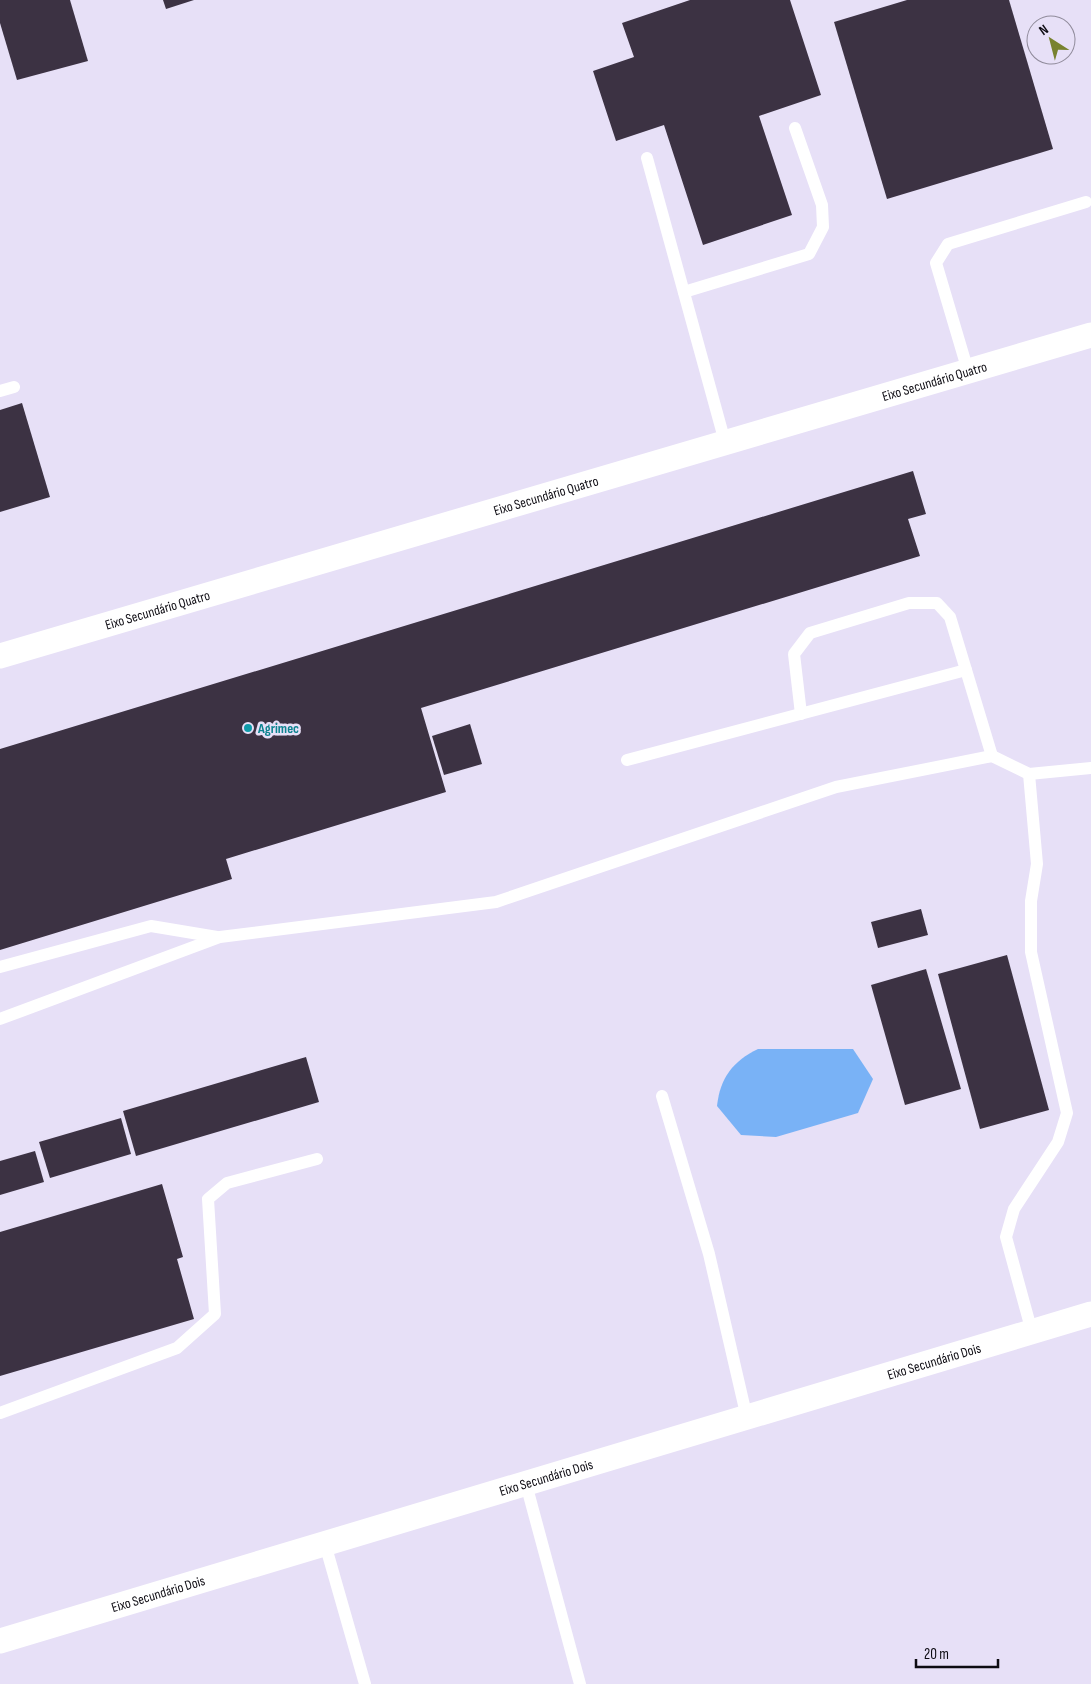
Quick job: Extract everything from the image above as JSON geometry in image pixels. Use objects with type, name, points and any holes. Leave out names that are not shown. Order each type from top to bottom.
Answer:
[{"type":"street","name":"Eixo Secundário Quatro","points":[[0,656],[1091,334]]},
{"type":"street","name":"Eixo Secundário Dois","points":[[0,1641],[1091,1314]]},
{"type":"lane","points":[[684,292],[809,254],[824,227],[822,205],[796,128]]},
{"type":"lane","points":[[646,158],[725,442]]},
{"type":"lane","points":[[968,371],[936,264],[948,244],[1086,202]]},
{"type":"lane","points":[[0,391],[14,387]]},
{"type":"lane","points":[[800,714],[794,654],[810,633],[909,603],[937,603],[950,616],[992,756]]},
{"type":"lane","points":[[627,760],[966,670]]},
{"type":"lane","points":[[0,1019],[220,937],[496,902],[836,787],[992,756],[1029,774],[1091,768]]},
{"type":"lane","points":[[1029,774],[1037,864],[1031,901],[1031,952],[1067,1113],[1058,1142],[1014,1209],[1006,1236],[1032,1332]]},
{"type":"lane","points":[[0,967],[151,926],[220,937]]},
{"type":"lane","points":[[662,1096],[710,1254],[747,1418]]},
{"type":"lane","points":[[0,1413],[177,1348],[215,1314],[208,1199],[227,1184],[317,1159]]},
{"type":"lane","points":[[526,1484],[580,1684]]},
{"type":"lane","points":[[325,1544],[365,1684]]},
{"type":"water","points":[[758,1049],[853,1049],[873,1079],[858,1113],[776,1137],[741,1135],[717,1106],[721,1087],[729,1072],[741,1059]]},
{"type":"building","points":[[0,0],[70,0],[88,61],[17,80],[0,23]]},
{"type":"building","points":[[163,0],[194,0],[166,9]]},
{"type":"building","points":[[690,0],[790,0],[821,95],[759,116],[792,215],[703,245],[664,125],[616,141],[593,71],[634,57],[622,23]]},
{"type":"building","points":[[907,0],[1009,0],[1026,58],[1026,65],[1028,65],[1053,149],[887,199],[834,22]]},
{"type":"building","points":[[22,403],[50,497],[0,512],[0,410]]},
{"type":"building","name":"Agrimec","points":[[913,471],[926,514],[908,519],[920,556],[421,708],[446,792],[226,859],[232,879],[0,950],[0,749]]},
{"type":"building","points":[[470,724],[482,764],[444,775],[432,736]]},
{"type":"building","points":[[921,909],[928,935],[878,948],[871,922]]},
{"type":"building","points":[[1007,955],[1049,1110],[980,1129],[938,974]]},
{"type":"building","points":[[926,969],[961,1089],[905,1105],[871,985]]},
{"type":"building","points":[[306,1057],[319,1102],[136,1156],[123,1111]]},
{"type":"building","points":[[121,1118],[131,1154],[50,1178],[39,1142]]},
{"type":"building","points":[[35,1151],[44,1182],[0,1195],[0,1161]]},
{"type":"building","points":[[162,1184],[183,1257],[177,1259],[194,1319],[0,1376],[0,1232]]},
{"type":"place","name":"Agrimec","points":[[248,728]]}]
